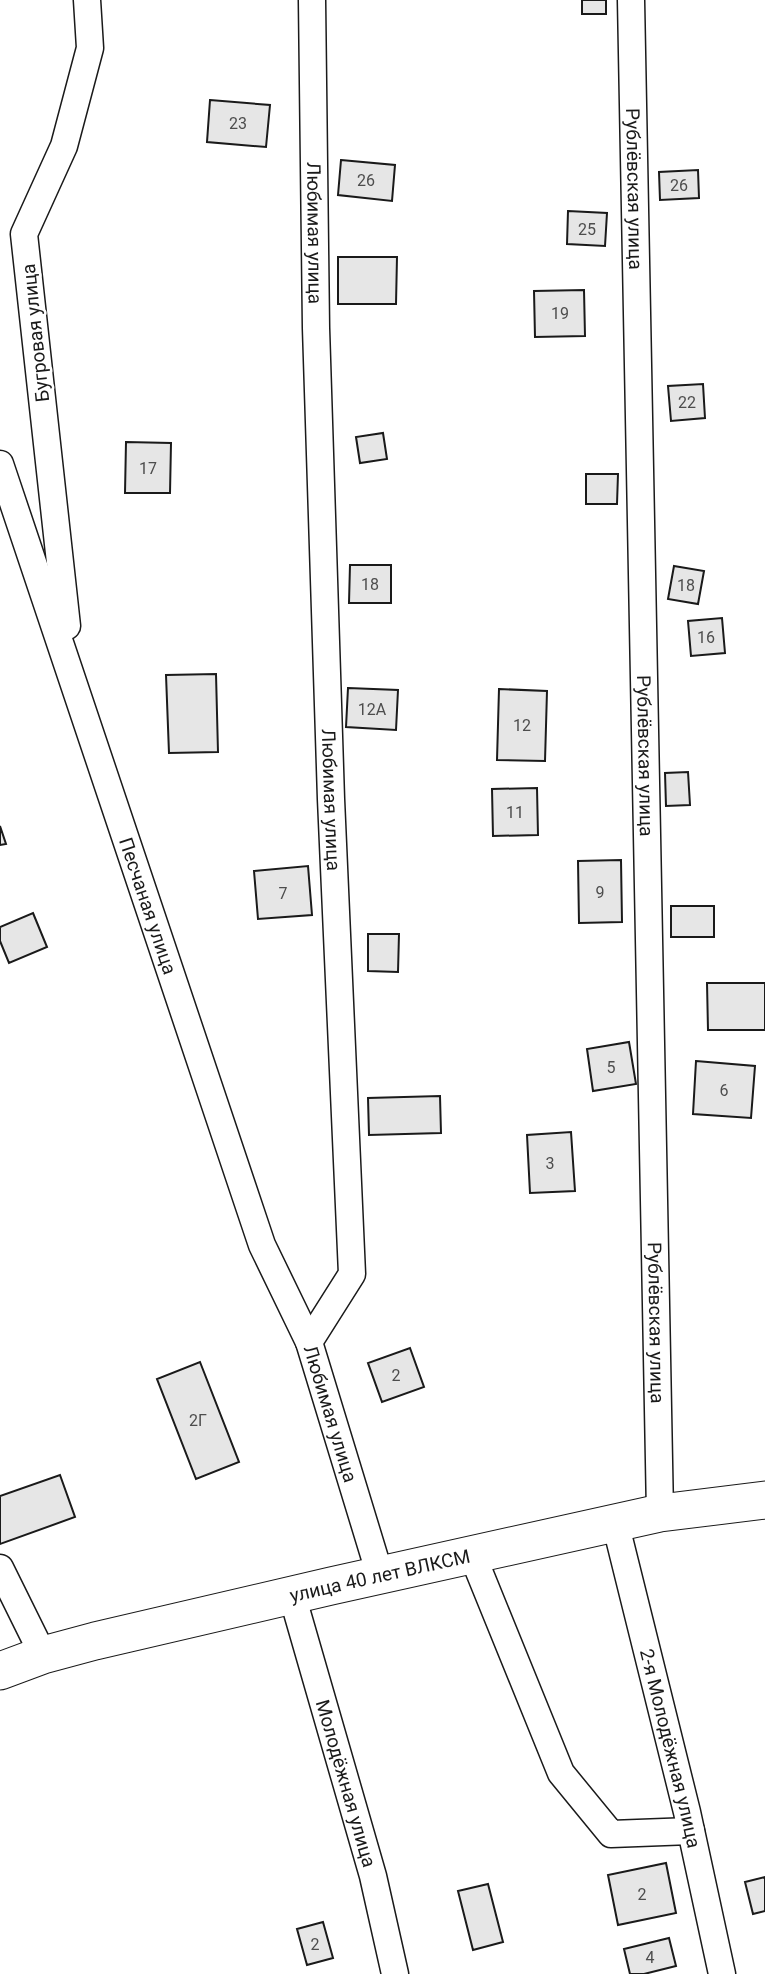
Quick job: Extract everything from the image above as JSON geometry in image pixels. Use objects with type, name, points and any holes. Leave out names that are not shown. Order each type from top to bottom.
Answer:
[{"type":"street","name":"Бугровая улица","points":[[72,677],[24,234],[64,146],[90,48],[88,0]]},
{"type":"street","name":"Любимая улица","points":[[312,0],[317,342],[332,813],[352,1274],[309,1342],[380,1575]]},
{"type":"street","name":"Рублёвская улица","points":[[631,0],[660,1513]]},
{"type":"street","name":"Песчаная улица","points":[[1,469],[262,1245],[309,1342]]},
{"type":"street","name":"улица 40 лет ВЛКСМ","points":[[0,1671],[43,1655],[615,1522],[660,1513],[765,1500]]},
{"type":"street","name":"2-я Молодёжная улица","points":[[615,1522],[691,1831],[722,1974]]},
{"type":"street","points":[[472,1554],[561,1773],[611,1834],[691,1831]]},
{"type":"street","points":[[0,1568],[43,1655]]},
{"type":"street","name":"Молодёжная улица","points":[[292,1595],[373,1876],[395,1974]]},
{"type":"building","points":[[582,0],[606,0],[606,14],[582,14]]},
{"type":"building","points":[[210,100],[270,105],[266,147],[207,142]]},
{"type":"building","points":[[341,160],[395,165],[392,201],[338,195]]},
{"type":"building","points":[[698,170],[699,198],[660,200],[659,172]]},
{"type":"building","points":[[568,211],[607,213],[605,246],[567,244]]},
{"type":"building","points":[[338,257],[397,257],[396,304],[338,304]]},
{"type":"building","points":[[584,290],[585,336],[535,337],[534,291]]},
{"type":"building","points":[[703,384],[705,418],[671,421],[668,386]]},
{"type":"building","points":[[383,433],[387,459],[360,463],[356,437]]},
{"type":"building","points":[[126,442],[171,443],[170,493],[125,493]]},
{"type":"building","points":[[586,474],[618,474],[617,504],[586,504]]},
{"type":"building","points":[[350,565],[391,565],[391,603],[349,603]]},
{"type":"building","points":[[674,566],[704,571],[698,604],[668,599]]},
{"type":"building","points":[[722,618],[725,653],[691,656],[688,621]]},
{"type":"building","points":[[216,674],[218,752],[169,753],[166,675]]},
{"type":"building","points":[[348,688],[398,690],[396,730],[346,727]]},
{"type":"building","points":[[499,689],[547,691],[545,761],[497,760]]},
{"type":"building","points":[[688,772],[690,805],[666,806],[665,773]]},
{"type":"building","points":[[537,788],[538,835],[493,836],[492,789]]},
{"type":"building","points":[[0,826],[6,844],[0,845]]},
{"type":"building","points":[[621,860],[622,922],[579,923],[578,861]]},
{"type":"building","points":[[308,866],[312,915],[258,919],[254,871]]},
{"type":"building","points":[[671,906],[714,906],[714,937],[671,937]]},
{"type":"building","points":[[33,913],[47,947],[9,963],[0,941],[0,927]]},
{"type":"building","points":[[368,934],[399,934],[398,972],[368,971]]},
{"type":"building","points":[[707,983],[765,983],[765,1030],[708,1030]]},
{"type":"building","points":[[629,1042],[636,1084],[593,1091],[587,1049]]},
{"type":"building","points":[[696,1061],[755,1066],[751,1118],[693,1114]]},
{"type":"building","points":[[440,1096],[441,1133],[369,1135],[368,1098]]},
{"type":"building","points":[[571,1132],[575,1191],[530,1193],[527,1135]]},
{"type":"building","points":[[410,1348],[424,1387],[382,1402],[368,1363]]},
{"type":"building","points":[[200,1362],[239,1462],[196,1479],[157,1379]]},
{"type":"building","points":[[60,1475],[75,1517],[0,1544],[0,1496]]},
{"type":"building","points":[[666,1863],[676,1913],[618,1925],[608,1875]]},
{"type":"building","points":[[765,1877],[765,1911],[753,1914],[745,1882]]},
{"type":"building","points":[[488,1884],[503,1942],[473,1950],[458,1891]]},
{"type":"building","points":[[323,1922],[333,1958],[307,1965],[297,1929]]},
{"type":"building","points":[[669,1938],[676,1966],[644,1974],[630,1974],[624,1949]]}]
